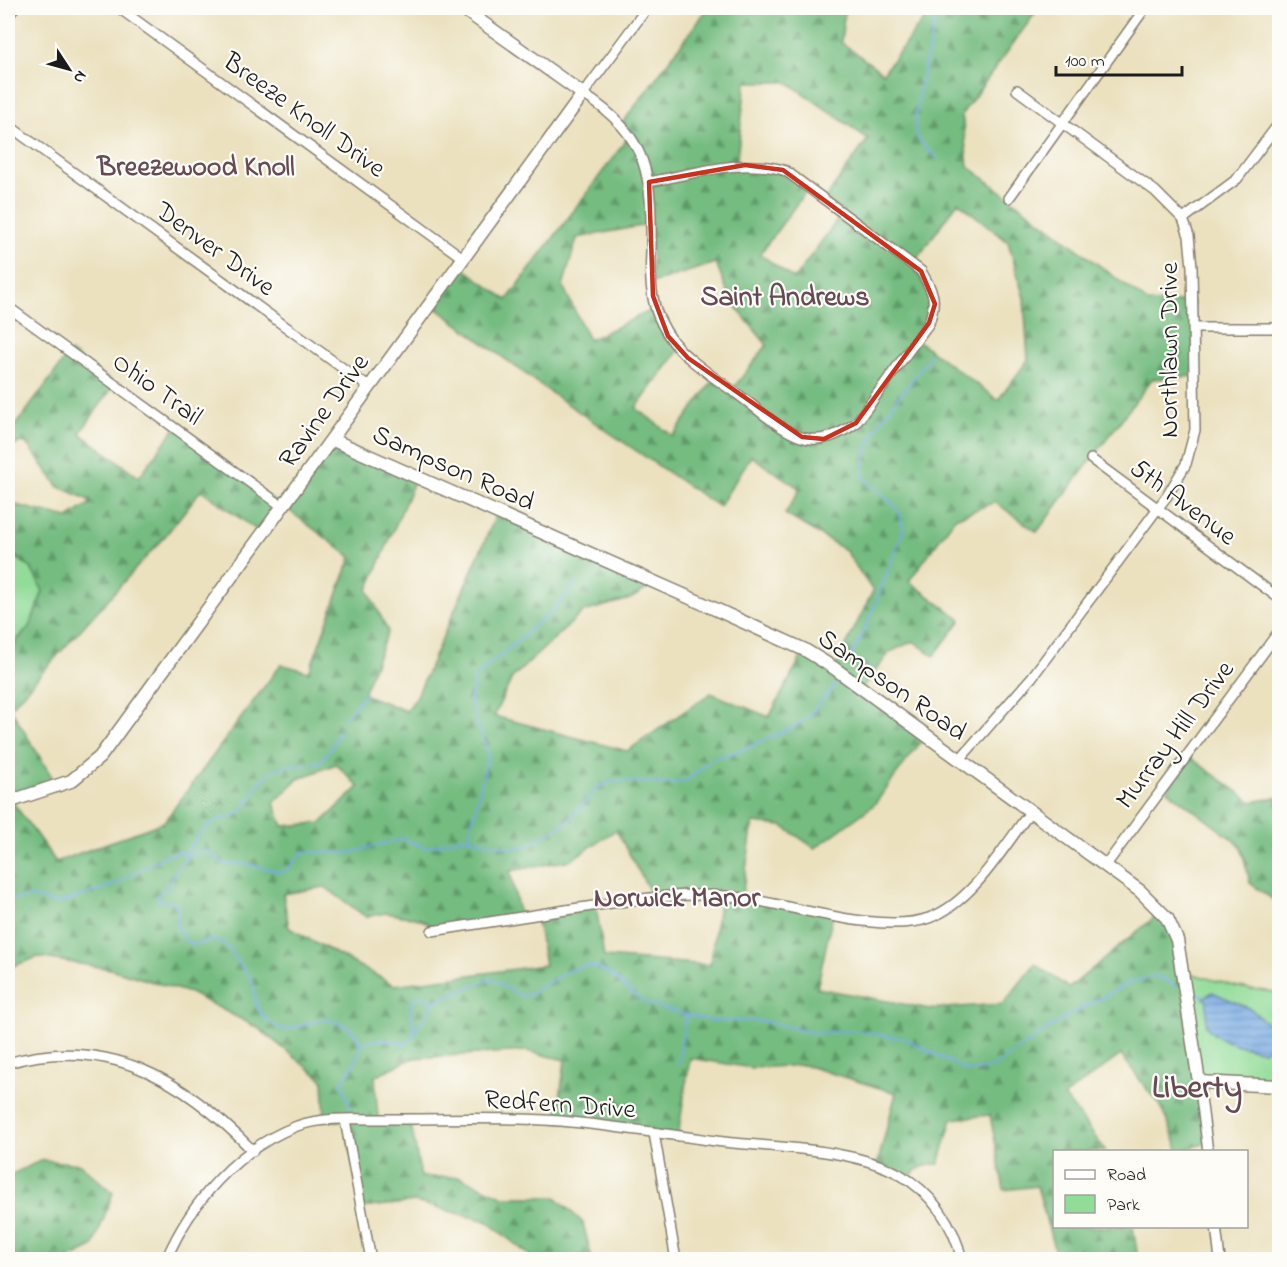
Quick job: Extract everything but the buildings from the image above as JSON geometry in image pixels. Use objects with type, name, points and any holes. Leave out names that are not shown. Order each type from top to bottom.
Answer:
[{"type":"street","points":[[8,17],[14,8]]},
{"type":"street","name":"Breeze Knoll Drive","points":[[118,8],[463,258]]},
{"type":"street","points":[[462,8],[599,104],[630,135],[645,161],[649,182],[653,296],[658,316],[668,336],[688,358],[780,425],[802,437],[824,439],[842,433],[856,423],[929,323],[935,304],[932,288],[921,271],[786,171],[768,166],[745,165],[649,182]]},
{"type":"street","name":"Ravine Drive","points":[[8,802],[71,781],[100,757],[647,8]]},
{"type":"street","points":[[1009,198],[1145,8]]},
{"type":"street","points":[[1017,90],[1155,191],[1183,219],[1237,179],[1280,122]]},
{"type":"street","name":"Denver Drive","points":[[8,125],[370,388]]},
{"type":"street","name":"Northlawn Drive","points":[[960,759],[1032,676],[1182,472],[1193,442],[1196,399],[1189,236],[1183,219]]},
{"type":"street","name":"Ohio Trail","points":[[8,307],[282,506]]},
{"type":"street","points":[[1194,328],[1280,328]]},
{"type":"street","name":"Sampson Road","points":[[333,440],[805,650],[834,668],[1106,865],[1153,902],[1172,928],[1179,950],[1199,1082]]},
{"type":"street","name":"5th Avenue","points":[[1091,459],[1280,599]]},
{"type":"street","name":"Murray Hill Drive","points":[[1106,865],[1280,630]]},
{"type":"street","points":[[432,931],[653,897],[698,894],[742,898],[891,924],[918,922],[937,915],[959,900],[1031,812]]},
{"type":"street","points":[[8,1063],[55,1055],[82,1056],[136,1067],[163,1078],[205,1105],[253,1151]]},
{"type":"street","points":[[1208,1150],[1199,1082],[1280,1086]]},
{"type":"street","name":"Redfern Drive","points":[[166,1260],[179,1232],[204,1196],[253,1151],[299,1125],[325,1120],[517,1119],[833,1155],[882,1166],[908,1180],[929,1197],[949,1224],[962,1260]]},
{"type":"street","points":[[345,1120],[371,1260]]},
{"type":"street","points":[[654,1133],[676,1260]]},
{"type":"street","points":[[1216,1228],[1220,1260]]},
{"type":"highlighted area","points":[[745,165],[783,170],[921,271],[935,304],[929,323],[856,423],[824,439],[802,437],[688,358],[668,336],[653,296],[649,182]]},
{"type":"green space","points":[[708,8],[845,8],[841,42],[883,73],[932,8],[1030,8],[1036,12],[962,114],[968,166],[1149,303],[1193,301],[1195,376],[1152,379],[1037,532],[995,502],[955,518],[909,581],[961,620],[934,656],[913,641],[890,652],[862,688],[926,735],[874,805],[815,848],[782,826],[753,823],[742,897],[833,914],[817,988],[930,1009],[1003,1004],[1035,964],[1069,988],[1162,911],[1172,929],[1207,1143],[1179,1150],[1163,1110],[1121,1055],[1064,1096],[1105,1150],[1053,1150],[1053,1228],[1133,1228],[1138,1259],[1057,1259],[1037,1186],[1004,1190],[990,1115],[952,1119],[939,1164],[921,1168],[914,1172],[908,1180],[877,1165],[896,1093],[804,1065],[752,1068],[690,1058],[678,1136],[557,1121],[565,1060],[526,1051],[413,1058],[375,1076],[378,1119],[410,1119],[421,1177],[460,1177],[504,1197],[556,1197],[583,1223],[592,1259],[531,1259],[486,1221],[415,1202],[361,1208],[345,1121],[325,1120],[323,1080],[258,1028],[190,993],[110,969],[38,957],[8,968],[8,650],[30,626],[43,591],[31,568],[8,551],[8,503],[68,518],[91,503],[59,487],[26,443],[21,442],[8,448],[8,419],[16,425],[70,352],[115,384],[80,433],[139,477],[175,428],[282,506],[333,440],[416,477],[368,590],[388,631],[363,694],[406,711],[416,698],[497,513],[657,583],[630,599],[583,612],[512,678],[494,716],[627,751],[711,693],[769,717],[805,650],[835,667],[873,591],[845,550],[785,514],[800,489],[751,456],[719,507],[551,393],[431,304],[459,265],[507,300],[630,135],[621,125]],"holes":[[[746,82],[787,82],[868,139],[825,199],[843,212],[794,279],[760,254],[809,187],[768,166],[736,166]],[[958,202],[1008,242],[1024,298],[1028,360],[998,400],[917,340],[935,304],[913,264]],[[651,224],[652,283],[716,263],[731,301],[767,345],[732,390],[715,378],[673,436],[636,408],[680,349],[656,308],[589,340],[563,286],[577,238]],[[201,490],[262,534],[283,506],[351,557],[309,672],[281,664],[164,822],[56,862],[12,801],[58,787],[10,708],[166,535]],[[336,764],[359,787],[321,823],[283,826],[274,803],[298,779]],[[616,830],[653,897],[720,896],[710,965],[604,957],[596,906],[536,915],[545,965],[394,985],[289,928],[283,894],[325,887],[366,917],[386,913],[420,919],[438,930],[520,917],[510,871],[571,860]]]},
{"type":"green space","points":[[8,551],[31,568],[43,591],[30,626],[8,650]]},
{"type":"green space","points":[[1191,758],[1252,802],[1279,797],[1279,904],[1250,883],[1241,846],[1167,790]]},
{"type":"green space","points":[[1182,971],[1238,987],[1279,993],[1279,1086],[1201,1085]]},
{"type":"green space","points":[[42,1160],[80,1164],[113,1193],[93,1247],[68,1259],[8,1259],[8,1176]]},
{"type":"water","points":[[1212,992],[1251,1009],[1264,1021],[1279,1029],[1279,1043],[1263,1051],[1232,1043],[1211,1032],[1206,1026],[1207,1002],[1204,998]]},
{"type":"waterway","points":[[938,8],[919,91],[915,123],[916,133],[920,140],[938,158]]},
{"type":"waterway","points":[[848,662],[868,623],[903,531],[894,505],[863,476],[865,458],[878,426],[931,354]]},
{"type":"waterway","points":[[469,837],[488,754],[470,701],[475,677],[551,612],[576,583]]},
{"type":"waterway","points":[[8,895],[16,899],[34,897],[51,903],[61,903],[116,884],[168,854],[181,852],[187,857],[205,850],[224,864],[247,864],[280,872],[287,870],[303,852],[349,853],[403,839],[426,848],[463,837],[512,848],[527,846],[567,822],[598,787],[615,781],[674,784],[688,780],[711,759],[739,751],[790,729],[808,717],[836,684]]},
{"type":"waterway","points":[[345,718],[365,693]]},
{"type":"waterway","points":[[185,854],[208,826],[241,811],[257,786],[272,772],[293,765],[309,765],[323,758],[339,731]]},
{"type":"waterway","points":[[187,857],[178,867],[167,887],[157,896],[159,901],[174,902],[178,905],[177,923],[180,934],[194,945],[212,941],[224,944],[252,980],[254,995],[261,1013],[275,1026],[289,1029],[327,1020],[343,1025],[353,1032],[358,1038],[359,1052],[342,1082],[350,1107]]},
{"type":"waterway","points":[[362,1044],[378,1040],[403,1044],[409,1041],[435,1001],[491,979],[521,996],[529,995],[567,971],[586,965],[599,968],[614,977],[646,1003],[686,1015],[712,1021],[762,1021],[813,1033],[858,1031],[906,1039],[967,1071],[991,1068],[1067,1016],[1131,982],[1157,976],[1176,986]]},
{"type":"waterway","points":[[1193,994],[1204,996]]},
{"type":"waterway","points":[[416,1033],[410,1008],[411,1003],[418,996],[435,1001]]},
{"type":"waterway","points":[[678,1063],[686,1015]]},
{"type":"district","name":"Breezewood Knoll","points":[[196,165]]},
{"type":"district","name":"Saint Andrews","points":[[785,295]]},
{"type":"district","name":"Norwick Manor","points":[[677,896]]},
{"type":"district","name":"Liberty","points":[[1197,1085]]}]
